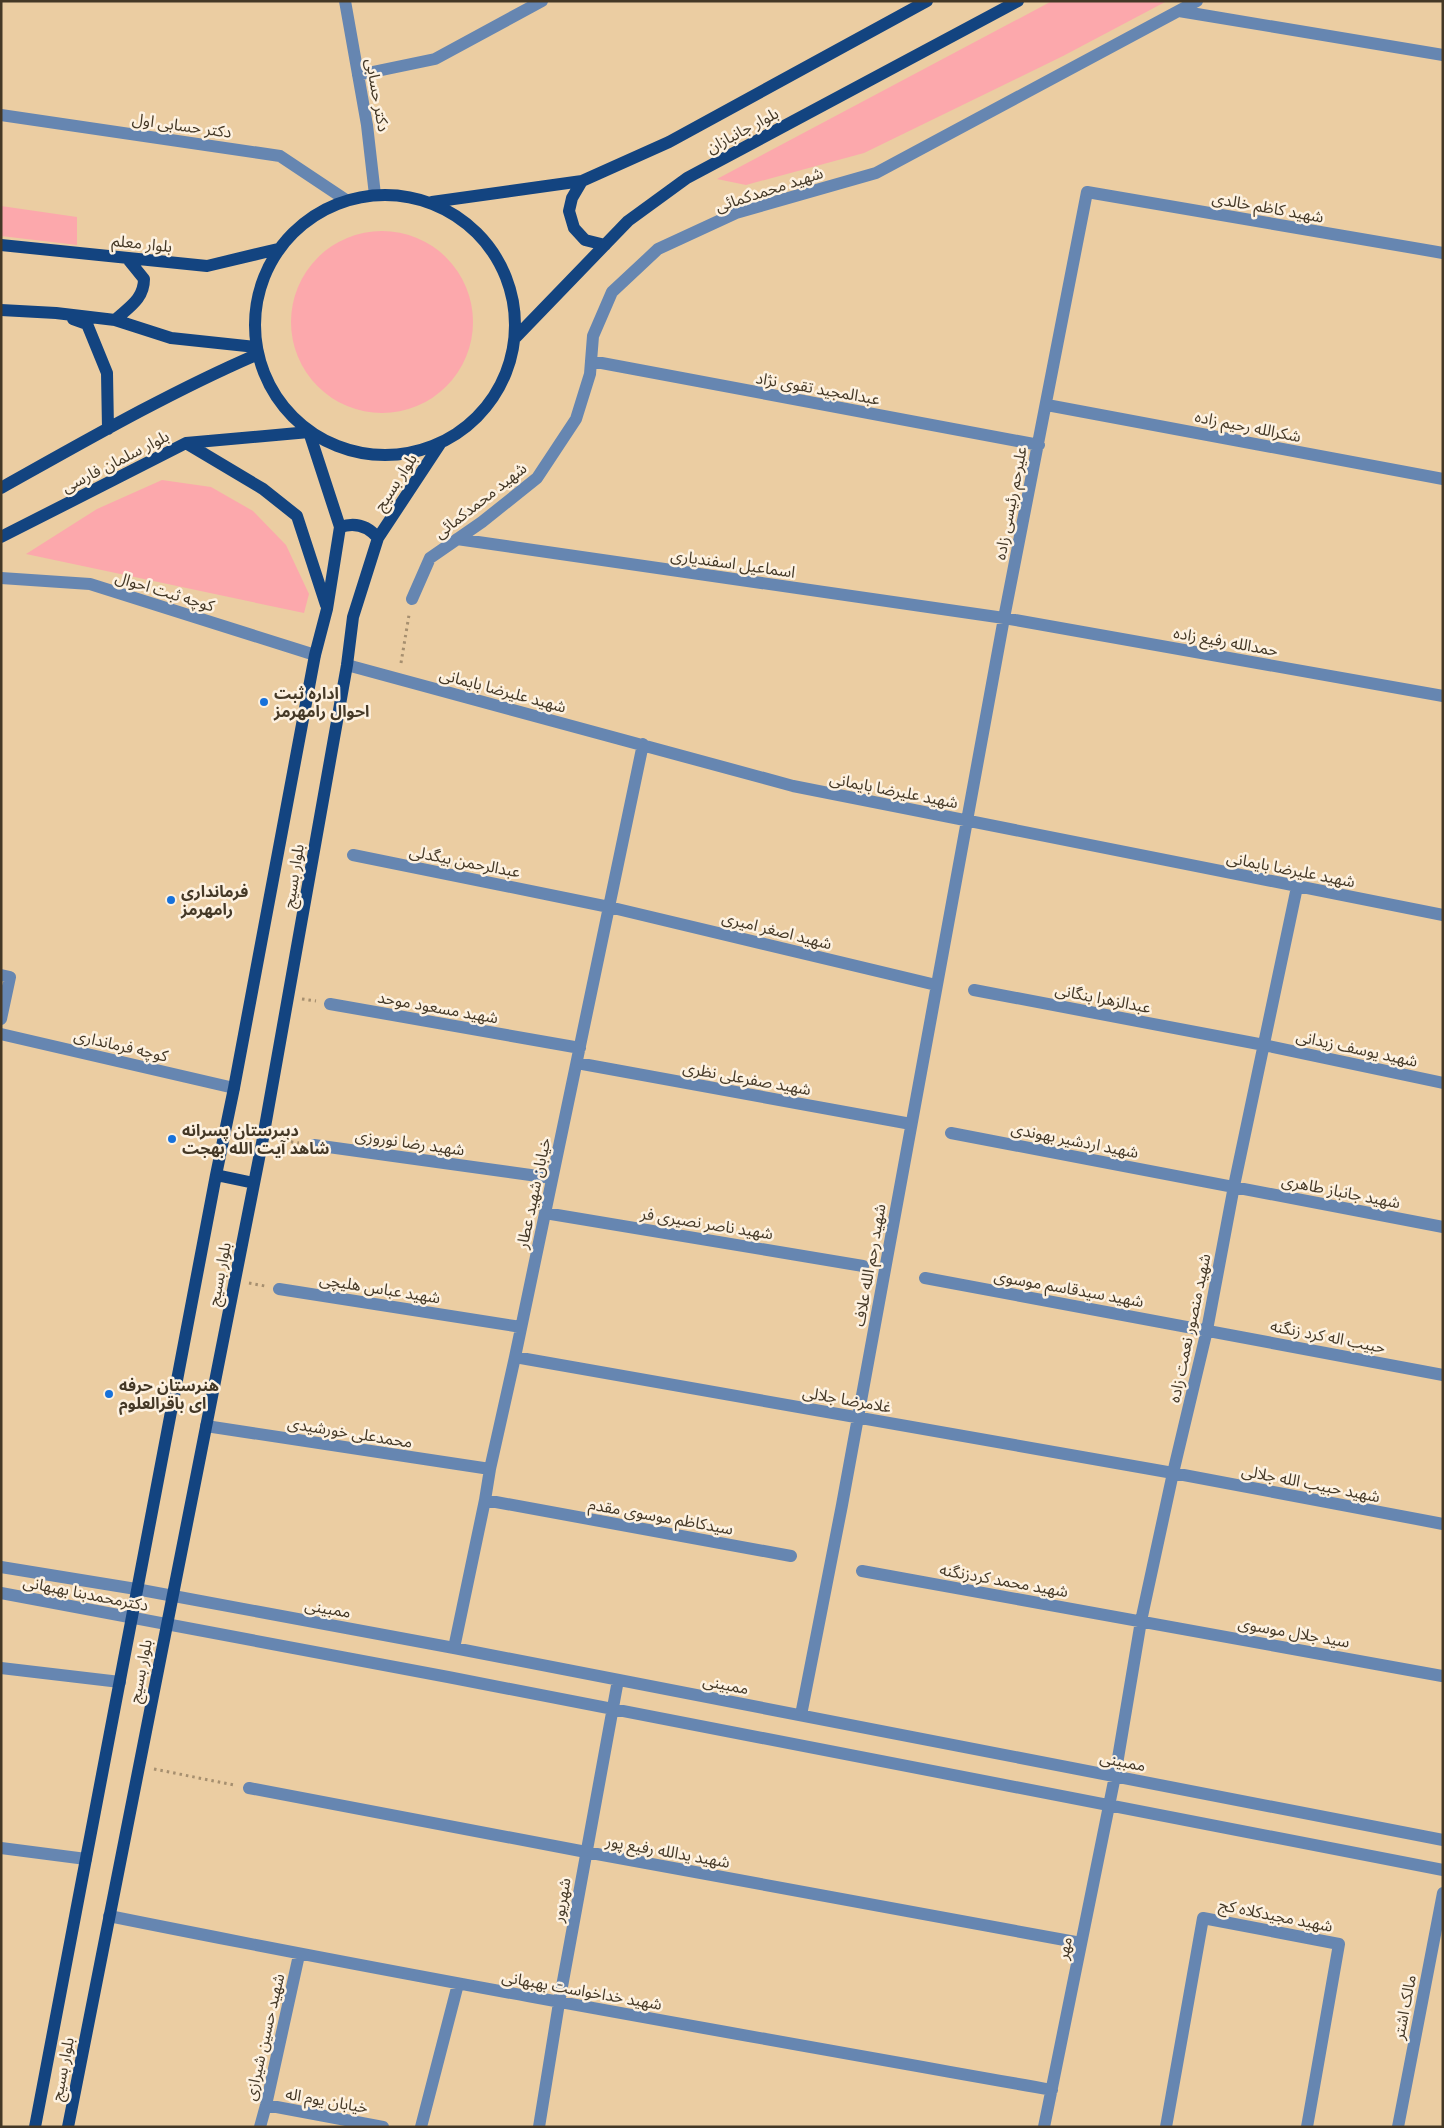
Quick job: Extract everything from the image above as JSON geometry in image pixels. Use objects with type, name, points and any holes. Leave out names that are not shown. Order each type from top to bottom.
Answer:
[{"type":"main road","name":"بلوار جانبازان","points":[[432,202],[582,181],[669,142],[927,1]]},
{"type":"main road","name":"بلوار جانبازان","points":[[516,337],[628,221],[687,178],[1018,1]]},
{"type":"main road","points":[[582,181],[572,198],[569,211],[574,228],[585,240],[605,245]]},
{"type":"main road","points":[[376,195],[404,195],[432,202],[462,218],[487,242],[505,270],[515,303],[516,337],[508,370],[492,401],[469,426],[440,444],[407,454],[373,455],[340,448],[309,432],[284,408],[266,380],[257,351],[255,313],[262,279],[278,249],[297,228],[320,212],[346,200],[376,195]]},
{"type":"main road","name":"بلوار معلم","points":[[1,245],[207,266],[278,249]]},
{"type":"main road","points":[[115,320],[137,300],[144,290],[144,279],[126,258]]},
{"type":"main road","points":[[1,310],[56,313],[115,320],[171,338],[257,351]]},
{"type":"main road","points":[[56,313],[87,324],[107,373],[108,429]]},
{"type":"main road","name":"بلوار سلمان فارسی","points":[[1,488],[108,429],[257,351]]},
{"type":"main road","name":"بلوار سلمان فارسی","points":[[1,537],[186,443],[309,432]]},
{"type":"main road","name":"بلوار بسیج","points":[[35,2127],[315,655],[327,609],[340,527],[309,432]]},
{"type":"main road","points":[[186,443],[263,489],[297,516],[327,609]]},
{"type":"main road","name":"بلوار بسیج","points":[[68,2127],[165,1625],[263,1138],[347,665],[353,617],[378,538],[440,444]]},
{"type":"main road","points":[[340,527],[359,525],[373,532],[378,538]]},
{"type":"main road","points":[[216,1175],[254,1183]]},
{"type":"street","name":"دکتر حسابی","points":[[344,1],[368,126],[376,195]]},
{"type":"street","points":[[358,75],[435,59],[542,1]]},
{"type":"street","name":"شهید محمدکمائی","points":[[412,599],[430,558],[482,522],[537,478],[576,419],[590,374],[593,336],[612,292],[658,249],[736,213],[876,173],[1197,1]]},
{"type":"street","points":[[1179,11],[1443,56]]},
{"type":"street","name":"دکتر حسابی اول","points":[[1,115],[280,156],[346,200]]},
{"type":"street","name":"شهید کاظم خالدی","points":[[1088,192],[1443,253]]},
{"type":"street","name":"علیرحم رئیسی زاده","points":[[966,821],[1088,192]]},
{"type":"street","name":"عبدالمجید تقوی نژاد","points":[[591,361],[1039,445]]},
{"type":"street","name":"شکرالله رحیم زاده","points":[[1047,405],[1443,480]]},
{"type":"street","name":"اسماعیل اسفندیاری","points":[[457,539],[1004,618]]},
{"type":"street","name":"کوچه ثبت احوال","points":[[1,578],[90,584],[315,655]]},
{"type":"street","name":"حمدالله رفیع زاده","points":[[1004,618],[1443,696]]},
{"type":"street","name":"شهید علیرضا بایمانی","points":[[347,665],[793,786],[1443,915]]},
{"type":"street","name":"خیابان شهید عطار","points":[[454,1648],[643,744]]},
{"type":"street","name":"شهید رحم الله علاف","points":[[801,1715],[858,1418],[966,821]]},
{"type":"street","name":"عبدالرحمن بیگدلی","points":[[354,855],[609,906]]},
{"type":"street","name":"شهید منصور نعمت زاده","points":[[1115,1776],[1141,1621],[1173,1473],[1208,1330],[1234,1186],[1298,887]]},
{"type":"street","name":"شهید اصغر امیری","points":[[609,906],[936,985]]},
{"type":"street","points":[[1,1019],[6,976]]},
{"type":"street","name":"عبدالزهرا بنگانی","points":[[974,990],[1264,1045]]},
{"type":"street","name":"شهید مسعود موحد","points":[[330,1004],[580,1048]]},
{"type":"street","name":"کوچه فرمانداری","points":[[1,1034],[234,1088]]},
{"type":"street","name":"شهید یوسف زیدانی","points":[[1264,1045],[1443,1083]]},
{"type":"street","name":"شهید صفرعلی نظری","points":[[577,1063],[911,1124]]},
{"type":"street","name":"شهید اردشیر بهوندی","points":[[952,1133],[1234,1186]]},
{"type":"street","name":"شهید رضا نوروزی","points":[[314,1145],[552,1178]]},
{"type":"street","name":"شهید جانباز طاهری","points":[[1234,1186],[1443,1227]]},
{"type":"street","name":"شهید ناصر نصیری فر","points":[[545,1213],[863,1266]]},
{"type":"street","name":"شهید سیدقاسم موسوی","points":[[924,1278],[1208,1330]]},
{"type":"street","name":"شهید عباس هلیچی","points":[[279,1289],[521,1327]]},
{"type":"street","name":"حبیب اله کرد زنگنه","points":[[1208,1330],[1443,1374]]},
{"type":"street","name":"غلامرضا جلالی","points":[[515,1357],[1173,1473]]},
{"type":"street","name":"محمدعلی خورشیدی","points":[[206,1426],[490,1470]]},
{"type":"street","name":"شهید حبیب الله جلالی","points":[[1173,1473],[1443,1524]]},
{"type":"street","name":"سیدکاظم موسوی مقدم","points":[[485,1500],[791,1556]]},
{"type":"street","name":"ممبینی","points":[[1,1567],[136,1589],[454,1648],[1443,1840]]},
{"type":"street","name":"شهید محمد کردزنگنه","points":[[862,1571],[1141,1621]]},
{"type":"street","name":"دکترمحمدبنا بهبهانی","points":[[1,1593],[165,1625]]},
{"type":"street","name":"سید جلال موسوی","points":[[1141,1621],[1442,1676]]},
{"type":"street","points":[[165,1625],[613,1709],[1443,1870]]},
{"type":"street","points":[[1,1668],[120,1682]]},
{"type":"street","name":"شهریور","points":[[539,2127],[559,2003],[618,1680]]},
{"type":"street","name":"مهر","points":[[1044,2127],[1115,1776]]},
{"type":"street","name":"شهید یدالله رفیع پور","points":[[249,1788],[1081,1943]]},
{"type":"street","points":[[1,1848],[86,1859]]},
{"type":"street","name":"مالک اشتر","points":[[1398,2127],[1443,1893]]},
{"type":"street","name":"شهید خداخواست بهبهانی","points":[[108,1916],[559,2003],[1052,2090]]},
{"type":"street","name":"شهید مجیدکلاه کج","points":[[1166,2127],[1203,1918],[1339,1944],[1307,2127]]},
{"type":"street","name":"شهید حسین شیرازی","points":[[260,2127],[299,1954]]},
{"type":"street","points":[[421,2127],[458,1984]]},
{"type":"street","name":"خیابان یوم اله","points":[[266,2105],[383,2127]]},
{"type":"path","points":[[398,678],[412,599]]},
{"type":"path","points":[[289,997],[330,1004]]},
{"type":"path","points":[[263,1138],[314,1145]]},
{"type":"path","points":[[234,1280],[279,1289]]},
{"type":"path","points":[[138,1766],[249,1788]]},
{"type":"shaded area","points":[[1052,1],[1167,1],[1063,56],[864,153],[746,185],[717,179]]},
{"type":"shaded area","points":[[1,206],[77,217],[77,245],[1,236]]},
{"type":"shaded area","points":[[382,231],[400,233],[417,238],[440,252],[452,264],[466,287],[471,304],[473,322],[471,340],[466,357],[452,380],[440,392],[417,406],[400,411],[382,413],[364,411],[347,406],[324,392],[312,380],[298,357],[293,340],[291,322],[293,304],[298,287],[312,264],[324,252],[347,238],[364,233]]},
{"type":"shaded area","points":[[162,480],[211,487],[253,511],[286,545],[309,594],[304,613],[26,554],[97,509]]},
{"type":"place","name":"اداره ثبت احوال رامهرمز","points":[[264,702]]},
{"type":"place","name":"فرمانداری رامهرمز","points":[[171,900]]},
{"type":"place","name":"دبیرستان پسرانه شاهد آیت الله بهجت","points":[[172,1139]]},
{"type":"place","name":"هنرستان حرفه ای باقرالعلوم","points":[[109,1394]]}]
